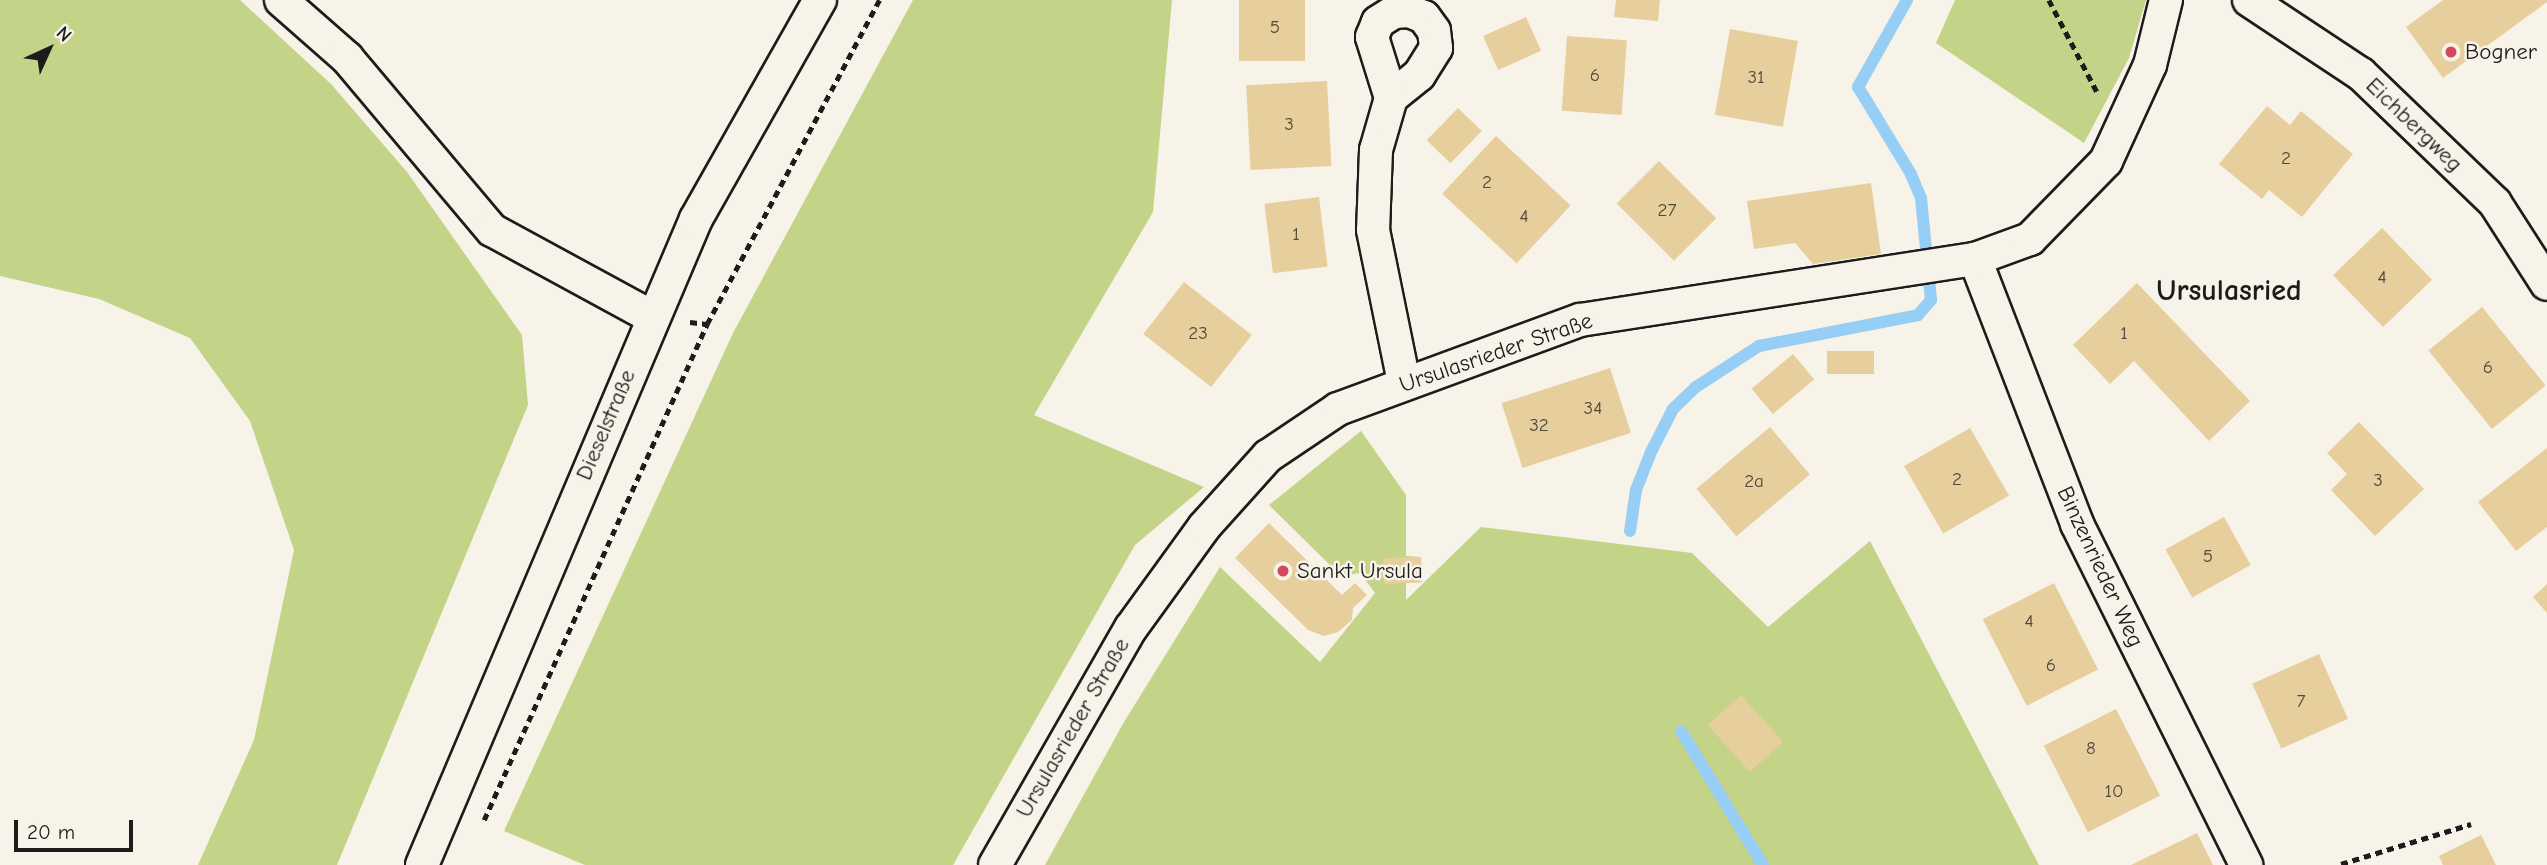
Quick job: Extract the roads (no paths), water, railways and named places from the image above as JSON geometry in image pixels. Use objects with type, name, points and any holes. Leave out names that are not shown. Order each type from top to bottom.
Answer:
[{"type":"street","points":[[281,0],[347,58],[492,230],[652,317]]},
{"type":"street","name":"Dieselstraße","points":[[422,865],[652,317],[696,219],[820,0]]},
{"type":"street","name":"Ursulasrieder Straße","points":[[995,865],[1130,628],[1204,527],[1268,456],[1338,410],[1404,383],[1580,320],[1975,259],[2007,249],[2039,231],[2106,161],[2126,123],[2150,65],[2166,0]]},
{"type":"street","name":"Eichbergweg","points":[[2249,0],[2370,83],[2494,203],[2547,284]]},
{"type":"street","points":[[1391,98],[1376,150],[1373,230],[1404,383]]},
{"type":"street","name":"Binzenrieder Weg","points":[[1975,259],[2077,524],[2246,865]]},
{"type":"waterway","points":[[1630,531],[1636,490],[1651,452],[1673,409],[1696,387],[1759,346],[1918,315],[1931,300],[1921,198],[1911,174],[1858,87],[1907,0]]},
{"type":"waterway","points":[[1681,731],[1763,865]]},
{"type":"place","name":"Bogner","points":[[2451,52]]},
{"type":"place","name":"Sankt Ursula","points":[[1283,571]]},
{"type":"district","name":"Ursulasried","points":[[2229,291]]}]
